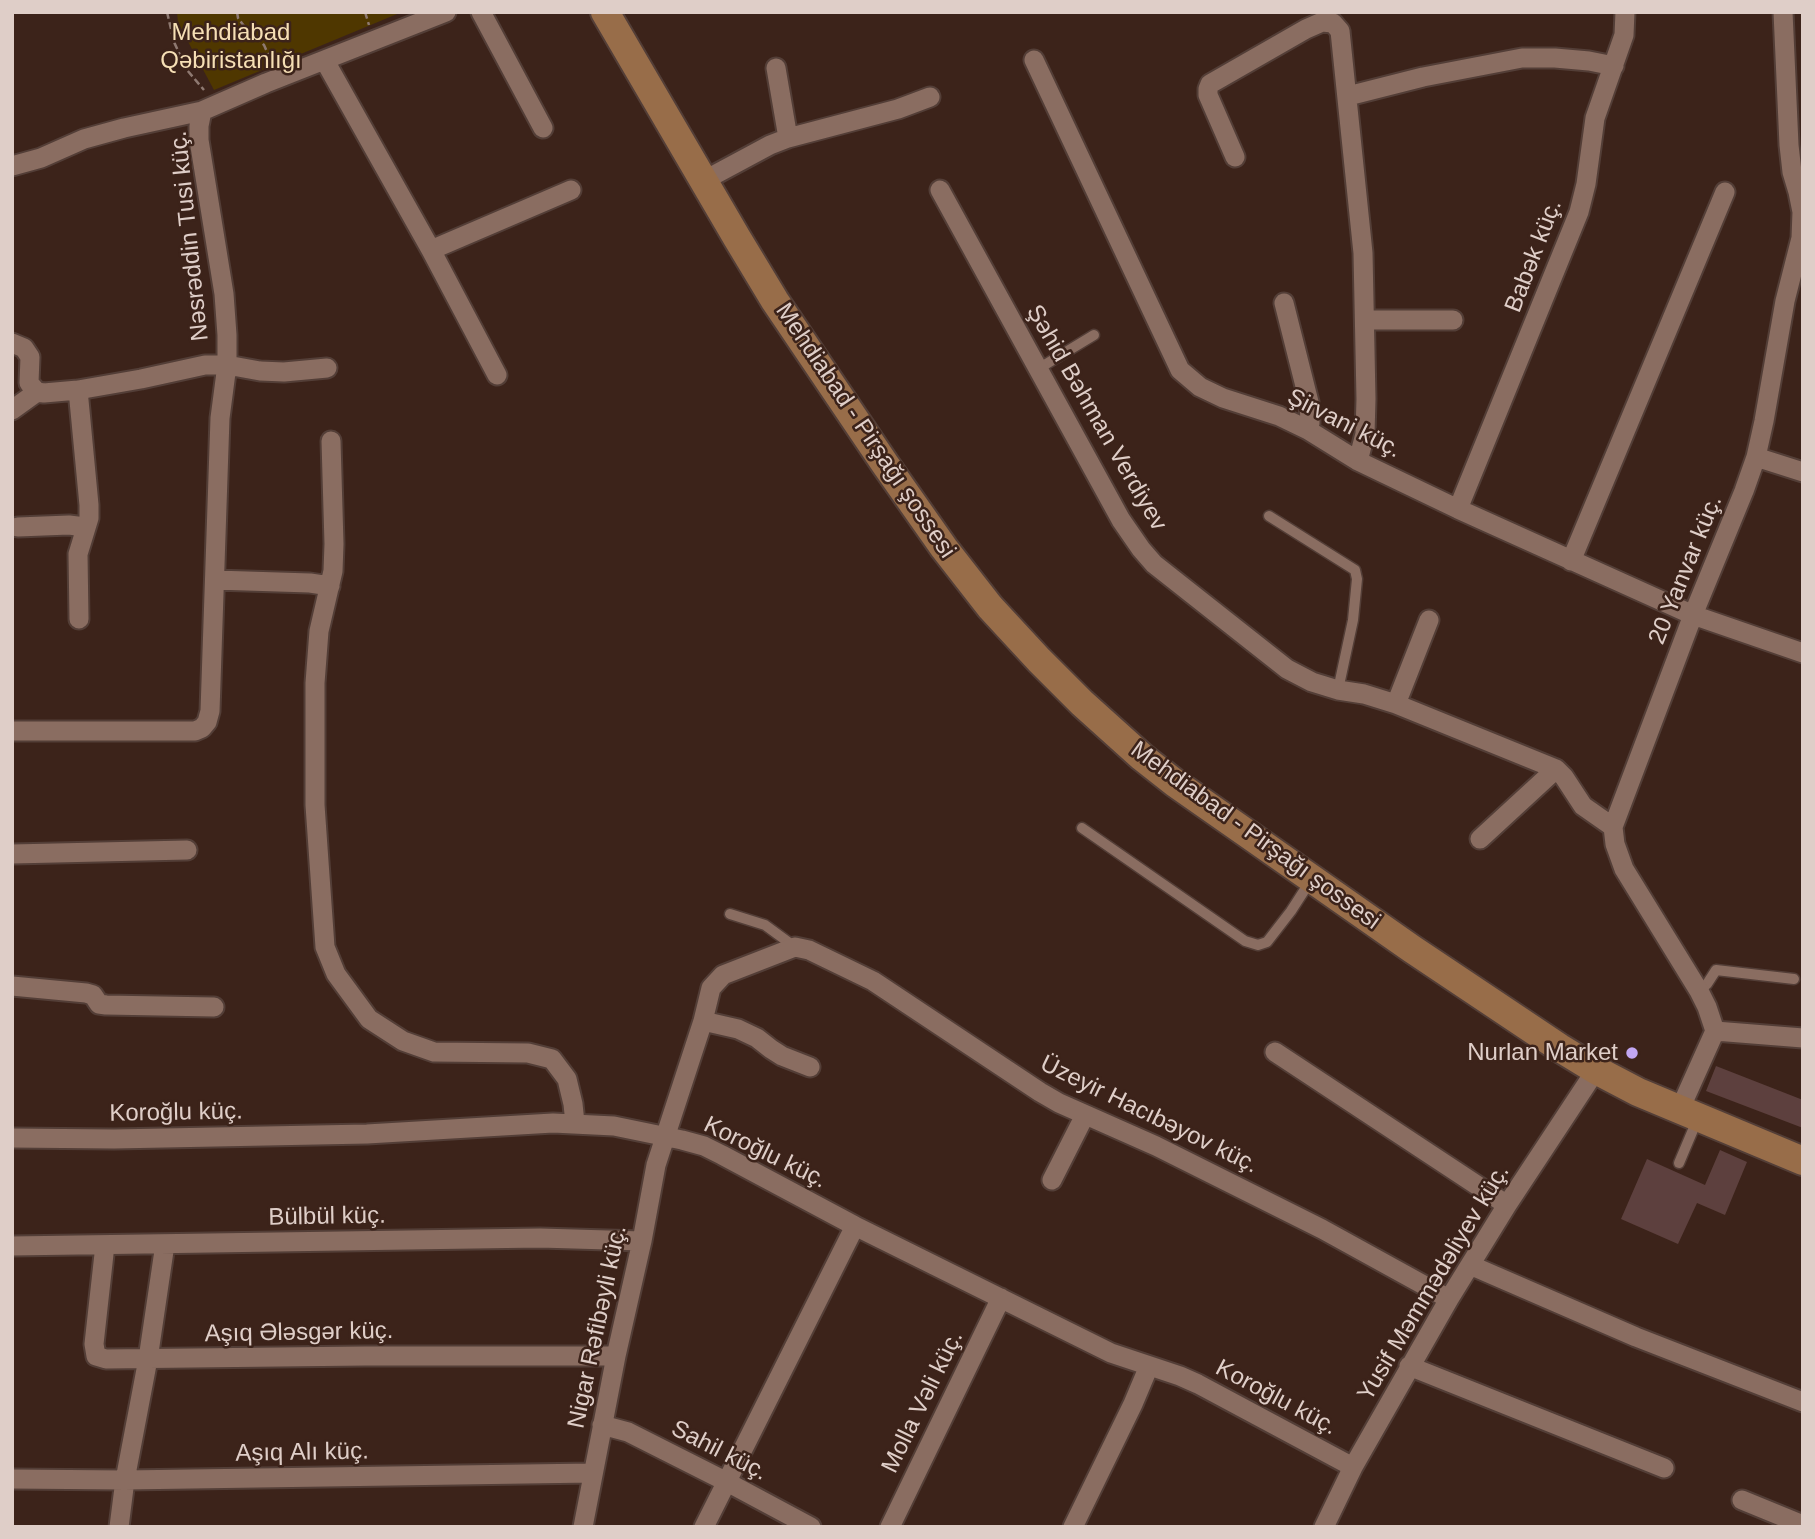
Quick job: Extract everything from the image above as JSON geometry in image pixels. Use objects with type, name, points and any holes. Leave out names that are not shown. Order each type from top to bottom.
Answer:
[{"type":"main road","name":"Mehdiabad - Pirşağı şossesi","points":[[605,12],[775,301],[821,370],[944,548],[998,615],[1082,703],[1175,783],[1498,1008],[1596,1070],[1638,1092],[1803,1161]]},
{"type":"street","name":"Nəsrəddin Tusi küç.","points":[[37,391],[44,393],[78,390],[205,365],[227,365],[225,294],[199,140],[199,126],[210,107],[446,12]]},
{"type":"street","points":[[481,12],[543,128]]},
{"type":"street","name":"Babək küç.","points":[[1458,509],[1579,212],[1586,184],[1595,118],[1624,35],[1625,12]]},
{"type":"street","name":"20 Yanvar küç.","points":[[1613,827],[1756,457],[1794,303],[1802,212],[1801,191],[1792,172],[1789,145],[1783,12]]},
{"type":"street","points":[[1235,157],[1208,95],[1210,84],[1306,29],[1322,22],[1333,23],[1340,31],[1363,253],[1365,433],[1358,461]]},
{"type":"street","points":[[1348,96],[1423,77],[1521,58],[1555,58],[1614,66]]},
{"type":"street","name":"Şirvani küç.","points":[[1034,60],[1180,370],[1200,387],[1223,398],[1279,416],[1308,430],[1358,461],[1693,615],[1803,653]]},
{"type":"street","points":[[325,61],[431,250],[497,375]]},
{"type":"street","points":[[776,68],[788,138]]},
{"type":"street","points":[[703,181],[788,138],[898,109],[930,97]]},
{"type":"street","points":[[12,166],[41,158],[84,139],[210,107]]},
{"type":"street","points":[[431,250],[571,190]]},
{"type":"street","name":"Şəhid Bəhman Verdiyev","points":[[940,190],[1121,520],[1154,564],[1287,668],[1312,682],[1396,704],[1556,769]]},
{"type":"street","points":[[1571,561],[1725,192]]},
{"type":"street","points":[[1284,303],[1309,402],[1308,430]]},
{"type":"street","points":[[1365,320],[1452,320]]},
{"type":"street","points":[[12,343],[24,348],[30,357],[29,383],[37,391],[12,411]]},
{"type":"street","points":[[12,731],[195,731],[202,728],[207,722],[209,711],[220,418],[227,365],[284,372],[327,368]]},
{"type":"street","points":[[78,390],[89,505],[89,518],[78,554],[79,619]]},
{"type":"street","points":[[331,441],[333,570],[315,661],[315,805],[325,947],[336,974],[369,1019],[403,1041],[434,1052],[528,1053],[552,1059],[567,1079],[575,1123]]},
{"type":"street","points":[[1756,457],[1803,472]]},
{"type":"street","points":[[18,527],[86,527]]},
{"type":"street","points":[[215,580],[330,586]]},
{"type":"street","points":[[1396,704],[1429,620]]},
{"type":"street","points":[[1480,839],[1556,769],[1583,806],[1613,827],[1615,844],[1624,869],[1699,991],[1715,1031],[1689,1113]]},
{"type":"street","points":[[12,854],[187,850]]},
{"type":"street","name":"Nigar Rəfibəyli küç.","points":[[583,1527],[615,1356],[642,1241],[656,1164],[703,1021],[711,988],[723,975],[795,947]]},
{"type":"street","name":"Üzeyir Hacıbəyov küç.","points":[[795,947],[809,950],[873,981],[1040,1092],[1322,1228],[1449,1299]]},
{"type":"street","points":[[12,986],[86,993],[93,995],[99,1004],[106,1005],[214,1007]]},
{"type":"street","points":[[703,1021],[738,1029],[757,1038],[782,1056],[810,1067]]},
{"type":"street","points":[[1715,1031],[1803,1038]]},
{"type":"street","points":[[1275,1052],[1507,1205]]},
{"type":"street","name":"Yusif Məmmədəliyev küç.","points":[[1324,1527],[1353,1467],[1409,1366],[1507,1205],[1596,1070]]},
{"type":"street","points":[[1052,1180],[1084,1115]]},
{"type":"street","name":"Koroğlu küç.","points":[[12,1138],[114,1139],[367,1134],[575,1123],[614,1126],[682,1140],[704,1146],[855,1226],[1111,1353],[1198,1384],[1353,1467]]},
{"type":"street","points":[[704,1527],[855,1226]]},
{"type":"street","name":"Bülbül küç.","points":[[12,1246],[540,1238],[642,1241]]},
{"type":"street","points":[[119,1527],[165,1244]]},
{"type":"street","name":"Aşıq Ələsgər küç.","points":[[105,1245],[94,1344],[96,1356],[106,1359],[615,1356]]},
{"type":"street","points":[[1470,1265],[1636,1337],[1803,1402]]},
{"type":"street","name":"Molla Vəli küç.","points":[[890,1527],[1000,1298]]},
{"type":"street","points":[[1073,1527],[1149,1366]]},
{"type":"street","points":[[1409,1366],[1664,1468]]},
{"type":"street","name":"Sahil küç.","points":[[603,1425],[628,1432],[811,1527]]},
{"type":"street","name":"Aşıq Alı küç.","points":[[12,1479],[125,1480],[592,1473]]},
{"type":"street","points":[[1742,1500],[1803,1525]]},
{"type":"lane","points":[[1038,369],[1094,335]]},
{"type":"lane","points":[[1269,516],[1355,570],[1357,579],[1353,620],[1338,690]]},
{"type":"lane","points":[[1082,828],[1245,941],[1258,944],[1266,942],[1311,879]]},
{"type":"lane","points":[[730,914],[765,925],[795,947]]},
{"type":"lane","points":[[1699,991],[1716,970],[1794,979]]},
{"type":"lane","points":[[1679,1163],[1689,1113]]},
{"type":"path","points":[[167,12],[174,42],[187,70],[210,107]]},
{"type":"path","points":[[237,12],[244,26],[264,45],[278,79]]},
{"type":"green space","name":"Mehdiabad Qəbiristanlığı","points":[[177,12],[402,12],[214,90],[178,23]]},
{"type":"building","points":[[1716,1066],[1803,1100],[1803,1128],[1706,1091]]},
{"type":"building","points":[[1720,1150],[1747,1162],[1725,1215],[1697,1203],[1678,1244],[1621,1219],[1647,1159],[1705,1185]]},
{"type":"place","name":"Nurlan Market","points":[[1632,1053]]}]
